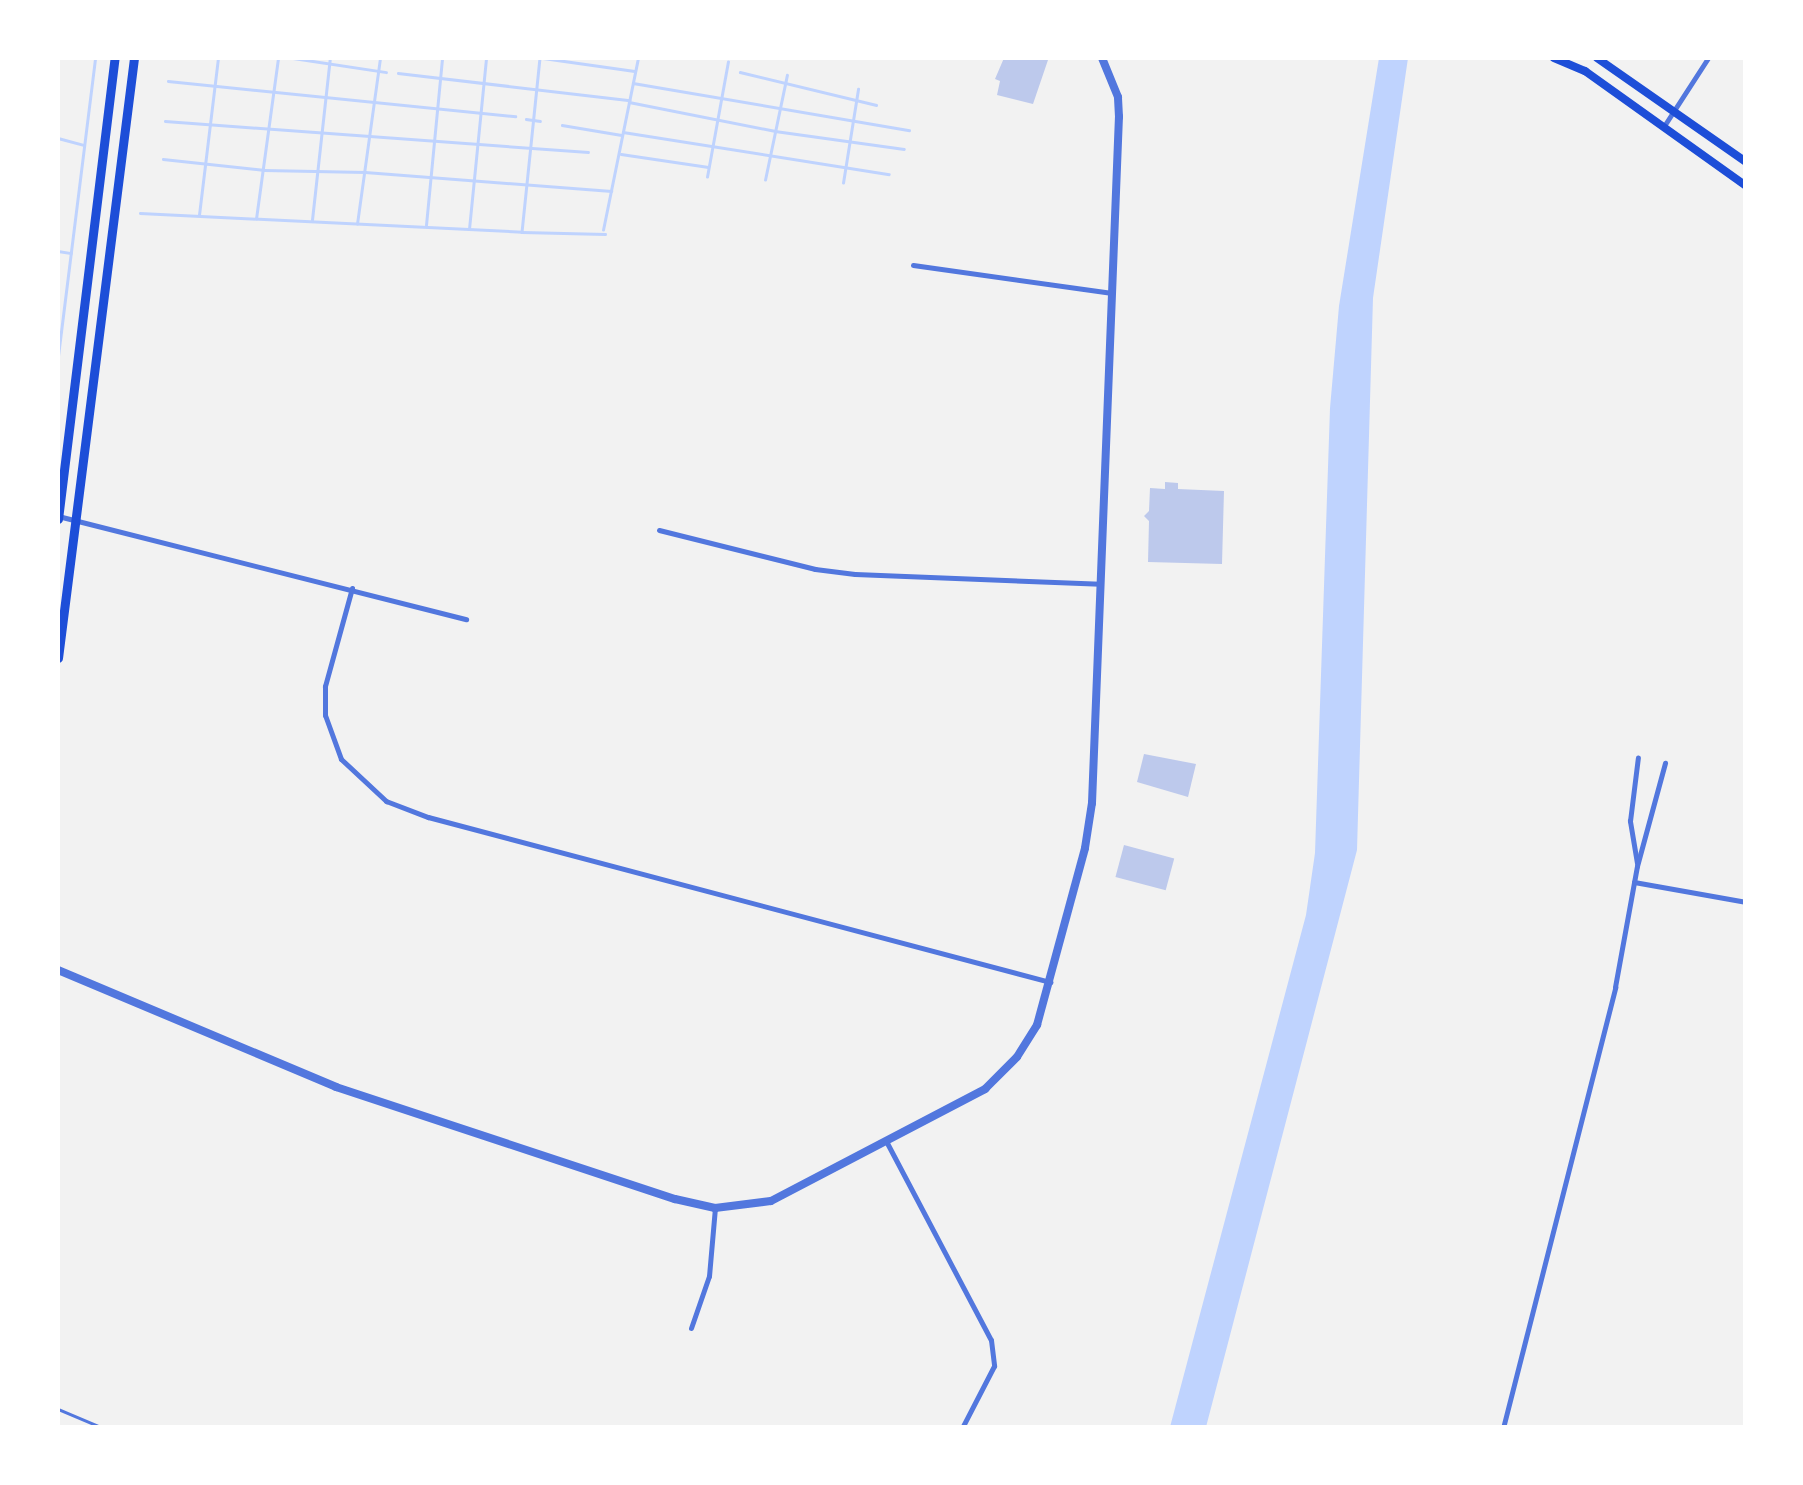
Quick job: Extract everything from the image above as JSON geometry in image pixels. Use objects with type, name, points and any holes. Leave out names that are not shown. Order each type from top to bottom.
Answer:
[{"type":"main road","points":[[58,518],[115,58]]},
{"type":"main road","points":[[58,658],[134,58]]},
{"type":"main road","points":[[1554,58],[1584,71],[1746,186]]},
{"type":"main road","points":[[1598,58],[1746,162]]},
{"type":"street","points":[[58,970],[336,1087],[675,1199],[715,1208],[771,1202],[984,1090],[1005,1072],[1037,1025],[1092,804],[1119,118],[1118,97],[1102,58]]},
{"type":"street","points":[[1664,126],[1708,58]]},
{"type":"street","points":[[913,265],[1112,293]]},
{"type":"street","points":[[58,518],[466,619]]},
{"type":"street","points":[[659,530],[800,566],[855,574],[1103,584]]},
{"type":"street","points":[[352,588],[325,686],[324,715],[341,760],[386,801],[428,817],[1050,982]]},
{"type":"street","points":[[1637,866],[1630,821],[1638,757]]},
{"type":"street","points":[[1503,1428],[1615,987],[1637,866],[1665,763]]},
{"type":"street","points":[[1634,882],[1746,902]]},
{"type":"street","points":[[886,1141],[992,1340],[994,1366],[962,1428]]},
{"type":"street","points":[[691,1328],[710,1276],[715,1208]]},
{"type":"lane","points":[[58,1409],[103,1428]]},
{"type":"water","points":[[1379,58],[1408,58],[1373,298],[1357,850],[1206,1427],[1170,1427],[1306,915],[1315,853],[1330,408],[1339,306]]},
{"type":"building","points":[[1004,58],[1048,60],[1033,104],[997,95],[1000,81],[995,79]]},
{"type":"building","points":[[1165,482],[1178,483],[1178,489],[1224,491],[1222,564],[1148,562],[1149,521],[1144,516],[1149,511],[1150,488],[1165,489]]},
{"type":"building","points":[[1144,754],[1196,764],[1188,797],[1137,782]]},
{"type":"building","points":[[1124,845],[1174,858],[1166,890],[1115,877]]},
{"type":"waterway","points":[[58,356],[95,58]]},
{"type":"waterway","points":[[199,215],[218,58]]},
{"type":"waterway","points":[[256,219],[278,58]]},
{"type":"waterway","points":[[293,58],[386,72]]},
{"type":"waterway","points":[[312,220],[330,58]]},
{"type":"waterway","points":[[357,224],[380,58]]},
{"type":"waterway","points":[[426,225],[442,58]]},
{"type":"waterway","points":[[469,229],[486,58]]},
{"type":"waterway","points":[[540,58],[522,232],[605,234]]},
{"type":"waterway","points":[[543,58],[634,71]]},
{"type":"waterway","points":[[603,230],[638,58]]},
{"type":"waterway","points":[[707,177],[728,62]]},
{"type":"waterway","points":[[740,72],[876,105]]},
{"type":"waterway","points":[[398,73],[629,100]]},
{"type":"waterway","points":[[765,180],[787,75]]},
{"type":"waterway","points":[[168,81],[515,116]]},
{"type":"waterway","points":[[633,83],[909,130]]},
{"type":"waterway","points":[[843,183],[858,89]]},
{"type":"waterway","points":[[629,102],[775,131],[904,149]]},
{"type":"waterway","points":[[526,119],[540,121]]},
{"type":"waterway","points":[[165,121],[588,152]]},
{"type":"waterway","points":[[562,125],[621,135]]},
{"type":"waterway","points":[[623,132],[889,174]]},
{"type":"waterway","points":[[58,138],[84,145]]},
{"type":"waterway","points":[[621,154],[708,167]]},
{"type":"waterway","points":[[163,159],[264,170],[365,172],[611,191]]},
{"type":"waterway","points":[[140,213],[522,232]]},
{"type":"waterway","points":[[58,251],[71,253]]}]
